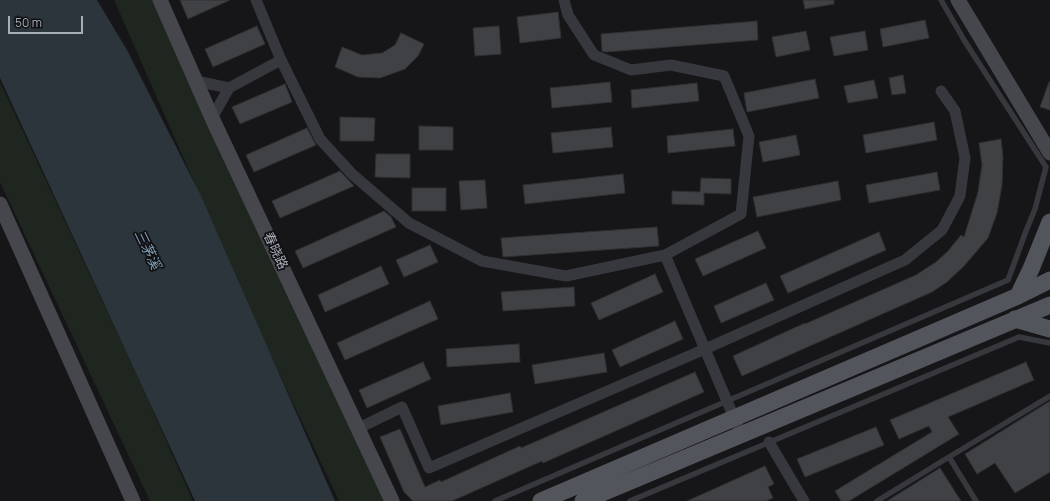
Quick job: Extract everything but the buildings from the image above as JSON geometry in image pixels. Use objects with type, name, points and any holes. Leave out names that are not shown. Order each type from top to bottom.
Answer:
[{"type":"main road","points":[[1018,296],[1031,269],[1050,222]]},
{"type":"main road","points":[[542,501],[734,417],[1018,296],[1050,280]]},
{"type":"main road","points":[[582,501],[1050,305]]},
{"type":"main road","points":[[1015,319],[1050,328]]},
{"type":"street","name":"春晓路","points":[[160,0],[212,118],[392,501]]},
{"type":"street","points":[[256,0],[281,60],[320,139],[352,174],[409,223],[482,261],[566,276],[665,255],[741,214],[749,136],[724,76],[671,65],[630,70],[594,55],[568,15],[564,0]]},
{"type":"street","points":[[958,0],[1050,153]]},
{"type":"street","points":[[212,118],[229,88],[281,60]]},
{"type":"street","points":[[196,81],[229,88]]},
{"type":"street","points":[[359,428],[402,407],[429,468],[705,349],[905,260],[942,230],[960,196],[965,158],[955,111],[941,91]]},
{"type":"street","points":[[0,204],[134,501]]},
{"type":"street","points":[[665,255],[741,434]]},
{"type":"street","points":[[769,442],[804,501]]},
{"type":"lane","points":[[496,501],[1008,280],[1035,209],[1046,167],[964,40],[941,0]]},
{"type":"lane","points":[[630,501],[1019,337],[1050,343]]},
{"type":"lane","points":[[877,501],[1050,396]]},
{"type":"lane","points":[[948,457],[976,501]]},
{"type":"shaded area","points":[[114,0],[156,0],[386,501],[339,501],[264,341]]},
{"type":"shaded area","points":[[0,82],[137,375],[193,501],[150,501],[0,182]]},
{"type":"water","name":"三茅溪","points":[[0,0],[97,0],[127,50],[201,196],[335,501],[195,501],[0,78]]}]
